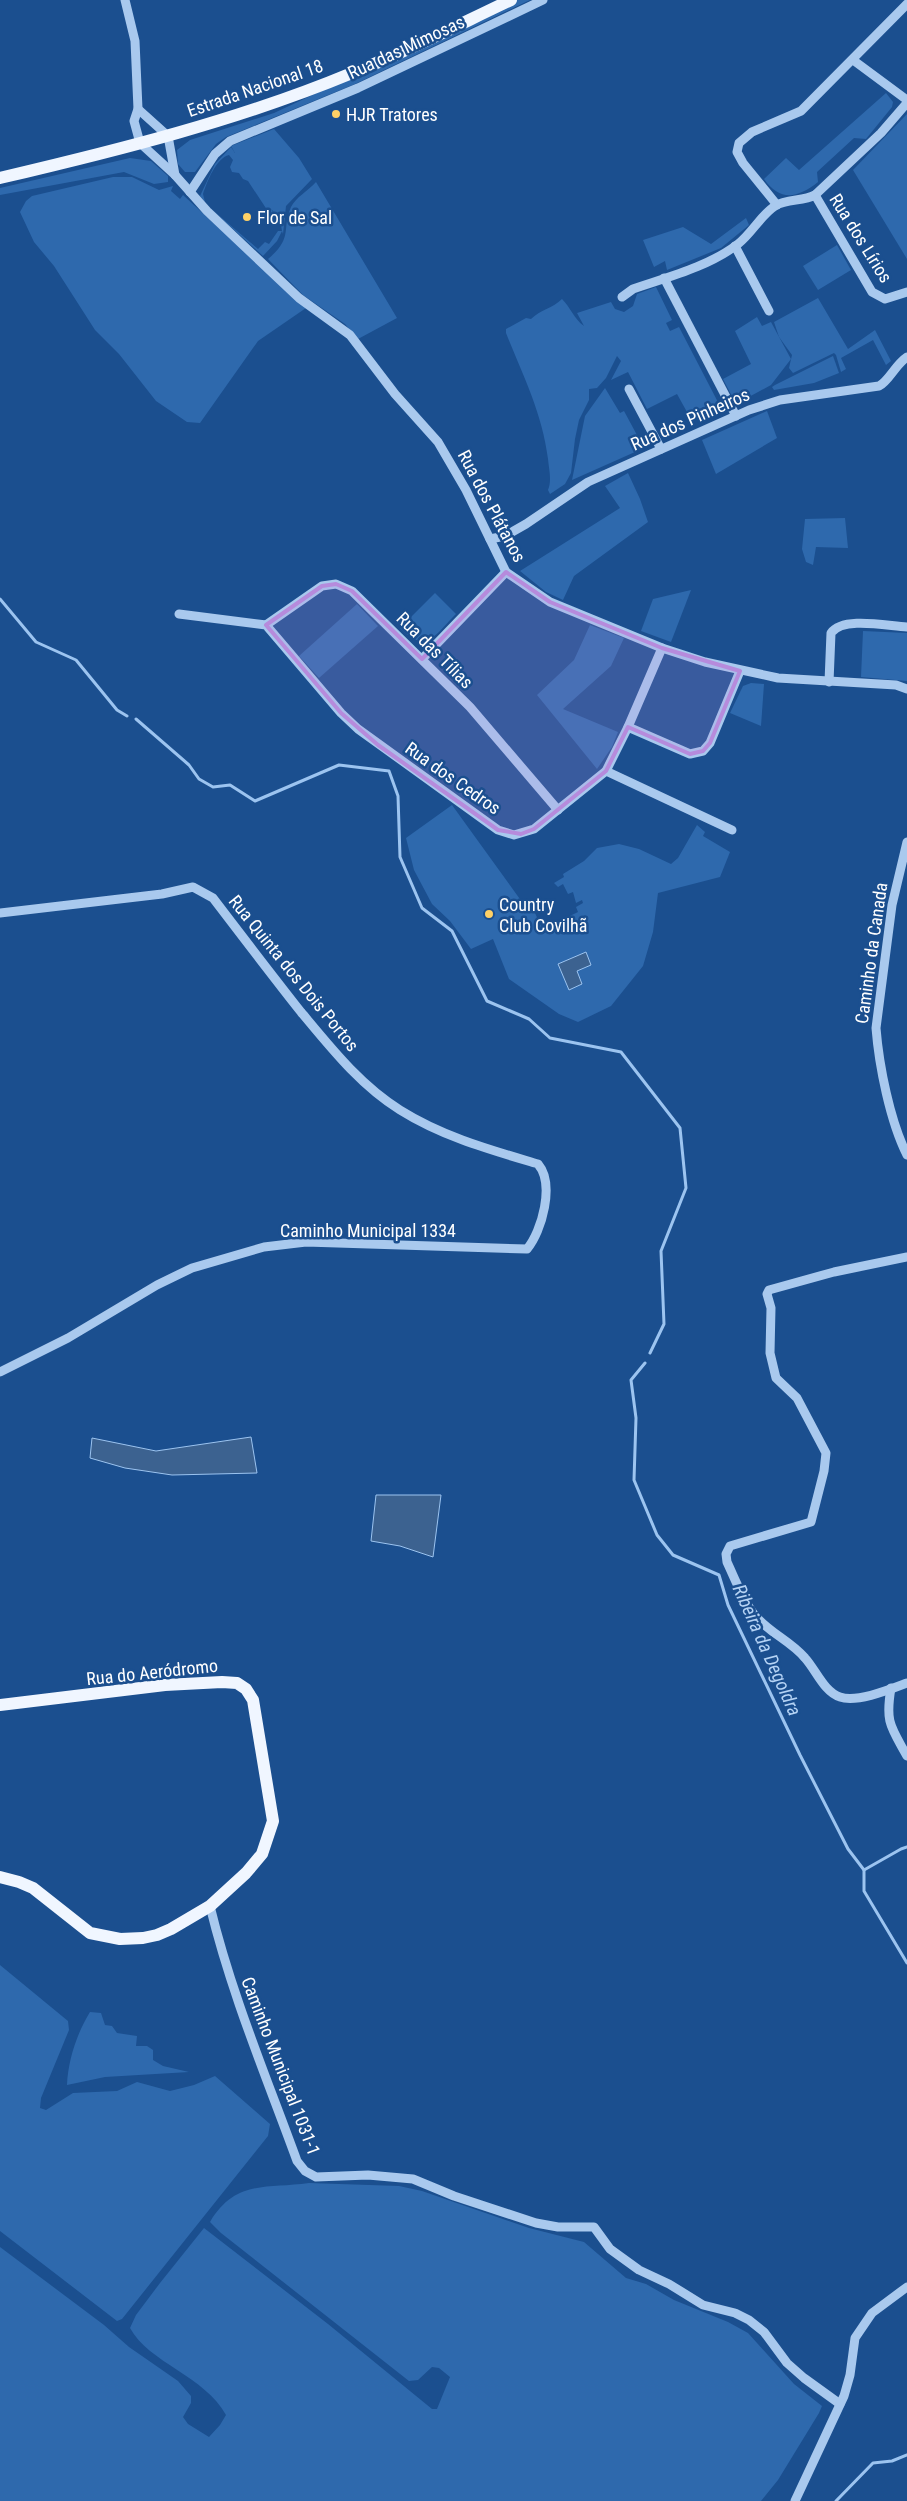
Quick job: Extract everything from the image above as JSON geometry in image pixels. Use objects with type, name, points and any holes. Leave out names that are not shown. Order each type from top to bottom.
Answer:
[{"type":"main road","name":"Estrada Nacional 18","points":[[0,178],[168,136],[352,74],[511,0]]},
{"type":"main road","name":"Rua do Aeródromo","points":[[0,1705],[200,1682],[237,1683],[246,1689],[253,1700],[273,1821],[262,1854],[246,1873],[210,1906],[171,1930],[143,1938],[120,1939],[90,1933],[33,1888],[0,1877]]},
{"type":"street","points":[[125,0],[135,41],[138,109],[134,121],[140,143]]},
{"type":"street","name":"Rua das Mimosas","points":[[190,192],[215,154],[230,141],[358,88],[543,0]]},
{"type":"street","points":[[777,204],[743,163],[738,152],[739,144],[752,132],[802,111],[907,4]]},
{"type":"street","points":[[622,297],[633,289],[712,260],[735,246],[777,204],[809,199],[815,195],[881,134],[907,101],[853,60]]},
{"type":"street","points":[[138,109],[168,136],[175,175]]},
{"type":"street","name":"Rua dos Plátanos","points":[[140,143],[175,175],[190,192],[299,298],[350,334],[395,394],[438,442],[466,490],[506,572],[550,602],[662,648],[740,671],[778,678],[896,685],[907,689]]},
{"type":"street","name":"Rua dos Lírios","points":[[815,195],[872,292],[885,299],[907,292]]},
{"type":"street","points":[[735,246],[769,311]]},
{"type":"street","points":[[664,278],[736,416]]},
{"type":"street","name":"Rua dos Pinheiros","points":[[490,538],[505,536],[588,482],[764,404],[880,386],[885,383],[894,368],[907,356]]},
{"type":"street","points":[[629,389],[661,449]]},
{"type":"street","points":[[422,659],[506,572]]},
{"type":"street","name":"Rua das Tílias","points":[[266,626],[322,586],[336,584],[352,590],[422,659],[503,744],[558,810]]},
{"type":"street","points":[[179,614],[266,626]]},
{"type":"street","points":[[829,682],[831,633],[836,627],[843,624],[856,624],[907,627]]},
{"type":"street","name":"Rua dos Cedros","points":[[266,626],[358,730],[498,830],[509,834],[521,834],[534,829],[606,771],[628,727],[662,648]]},
{"type":"street","points":[[628,727],[690,754],[703,751],[710,743],[740,671]]},
{"type":"street","points":[[606,771],[732,830]]},
{"type":"street","name":"Caminho da Canada","points":[[907,842],[892,904],[876,1028],[889,1100],[907,1155]]},
{"type":"street","name":"Rua Quinta dos Dois Portos","points":[[0,913],[153,895],[193,887],[202,890],[213,898],[342,1061],[373,1090],[400,1110],[433,1128],[468,1143],[540,1166]]},
{"type":"street","name":"Caminho Municipal 1334","points":[[0,1372],[68,1338],[157,1285],[192,1268],[264,1247],[306,1242],[526,1249],[540,1227],[545,1209],[545,1188],[540,1166]]},
{"type":"street","points":[[907,1257],[834,1272],[769,1290],[767,1294],[771,1308],[770,1353],[774,1372],[776,1378],[798,1398],[809,1423],[825,1450],[825,1469],[811,1522],[730,1546],[726,1554],[727,1562],[754,1614],[773,1632],[799,1650],[839,1697],[849,1699],[907,1683]]},
{"type":"street","points":[[891,1688],[887,1712],[907,1756]]},
{"type":"street","name":"Caminho Municipal 1031-1","points":[[210,1906],[228,1974],[265,2078],[297,2161],[305,2171],[316,2177],[368,2175],[412,2179],[454,2196],[536,2223],[558,2227],[594,2227],[610,2250],[639,2270],[704,2305],[735,2313],[749,2320],[764,2332],[787,2363],[840,2404]]},
{"type":"street","points":[[795,2501],[840,2404],[850,2375],[855,2338],[872,2313],[907,2287]]},
{"type":"highlighted area","points":[[506,572],[550,602],[662,648],[740,671],[710,743],[703,751],[690,754],[628,727],[606,771],[534,829],[521,834],[498,830],[378,745],[341,713],[266,625],[322,586],[336,584],[352,591],[422,659]]},
{"type":"shaded area","points":[[516,0],[530,0],[355,84],[226,137],[216,144],[195,172],[185,172],[178,164],[177,150],[190,140],[274,113]]},
{"type":"shaded area","points":[[886,93],[893,102],[892,107],[866,139],[854,138],[817,172],[818,182],[811,187],[796,194],[783,194],[776,191],[764,179],[786,158],[799,170]]},
{"type":"shaded area","points":[[907,114],[907,259],[853,170]]},
{"type":"shaded area","points":[[274,129],[299,158],[312,179],[286,206],[283,234],[280,222],[273,211],[271,209],[280,223],[277,225],[248,181],[243,179],[239,173],[232,172],[230,167],[233,160],[229,155],[216,165],[203,194],[205,202],[200,196],[215,164],[231,147],[235,153],[231,146]]},
{"type":"shaded area","points":[[130,158],[151,161],[168,176],[168,182],[154,184],[124,172],[0,195],[0,188]]},
{"type":"shaded area","points":[[113,177],[132,177],[159,190],[173,186],[171,191],[180,199],[183,195],[306,308],[258,341],[200,423],[187,422],[156,401],[119,354],[95,330],[54,266],[34,242],[20,212],[26,201],[32,196]]},
{"type":"shaded area","points":[[316,182],[397,318],[358,339],[345,324],[303,295],[268,259],[284,239],[288,215],[293,203]]},
{"type":"shaded area","points":[[209,207],[258,249],[265,242],[269,244],[278,231],[282,231],[277,241],[263,256]]},
{"type":"shaded area","points":[[746,218],[749,225],[721,248],[667,270],[665,261],[654,267],[643,240],[683,227],[711,244]]},
{"type":"shaded area","points":[[837,245],[851,270],[818,290],[803,266]]},
{"type":"shaded area","points":[[656,287],[672,320],[666,323],[670,331],[679,327],[721,408],[692,421],[677,394],[647,409],[628,372],[611,380],[621,361],[617,356],[606,378],[597,388],[589,389],[589,400],[579,420],[571,473],[565,484],[550,494],[548,490],[550,479],[548,459],[537,410],[506,329],[526,318],[531,319],[562,299],[584,326],[577,313],[611,302],[615,309],[624,312],[633,306],[637,294]]},
{"type":"shaded area","points":[[818,298],[848,349],[875,330],[891,361],[886,365],[873,340],[841,358],[846,369],[841,372],[834,353],[793,373],[789,368],[792,355],[779,337],[774,322]]},
{"type":"shaded area","points":[[757,317],[762,326],[771,322],[791,359],[771,385],[736,404],[723,379],[751,364],[735,331]]},
{"type":"shaded area","points":[[833,356],[839,373],[814,383],[774,390],[772,387],[775,385]]},
{"type":"shaded area","points":[[605,388],[620,413],[624,411],[644,448],[572,480],[585,416]]},
{"type":"shaded area","points":[[767,411],[777,438],[716,474],[702,440]]},
{"type":"shaded area","points":[[628,473],[648,522],[574,576],[563,600],[546,592],[520,571],[620,508],[605,486]]},
{"type":"shaded area","points":[[845,518],[848,548],[816,547],[813,565],[806,562],[802,549],[805,519]]},
{"type":"shaded area","points":[[691,590],[671,642],[641,631],[653,599]]},
{"type":"shaded area","points":[[435,593],[456,614],[430,639],[424,641],[417,640],[400,628]]},
{"type":"shaded area","points":[[357,604],[378,626],[319,678],[299,656]]},
{"type":"shaded area","points":[[590,625],[624,638],[611,666],[563,709],[618,732],[612,747],[597,769],[537,695],[574,660]]},
{"type":"shaded area","points":[[863,631],[907,633],[907,681],[861,677]]},
{"type":"shaded area","points":[[751,683],[764,684],[761,726],[730,713],[743,686]]},
{"type":"shaded area","name":"Country Club Covilhã","points":[[452,805],[522,902],[529,900],[541,926],[545,928],[578,912],[576,907],[583,903],[582,900],[576,903],[573,892],[568,894],[563,884],[558,887],[554,883],[564,877],[563,874],[584,861],[597,848],[619,844],[639,849],[671,864],[678,858],[697,825],[705,832],[703,836],[730,852],[720,877],[658,893],[653,932],[643,966],[611,1006],[578,1022],[559,1014],[509,979],[493,939],[471,949],[450,921],[432,904],[414,870],[406,838]]},
{"type":"shaded area","points":[[586,952],[591,965],[577,971],[582,984],[569,990],[558,964]]},
{"type":"shaded area","points":[[251,1437],[257,1473],[172,1475],[125,1468],[90,1458],[92,1438],[156,1451]]},
{"type":"shaded area","points":[[376,1495],[441,1495],[433,1557],[400,1546],[371,1541]]},
{"type":"shaded area","points":[[0,1965],[68,2021],[69,2030],[41,2098],[40,2108],[46,2110],[73,2093],[117,2091],[137,2082],[170,2091],[194,2085],[215,2076],[270,2124],[268,2136],[122,2319],[117,2321],[0,2231]]},
{"type":"shaded area","points":[[90,2012],[101,2013],[105,2025],[112,2026],[117,2033],[137,2036],[136,2046],[147,2046],[153,2050],[153,2060],[163,2066],[189,2072],[105,2077],[67,2085],[74,2047]]},
{"type":"shaded area","points":[[309,2183],[399,2186],[422,2191],[529,2228],[584,2242],[626,2278],[646,2284],[674,2300],[728,2322],[748,2333],[794,2384],[822,2406],[819,2413],[778,2480],[761,2501],[0,2501],[0,2247],[104,2325],[129,2347],[178,2381],[191,2396],[191,2403],[183,2417],[188,2424],[209,2437],[226,2415],[217,2402],[205,2390],[150,2351],[130,2328],[136,2315],[204,2228],[328,2324],[432,2409],[437,2409],[450,2377],[439,2368],[432,2367],[418,2380],[409,2381],[221,2233],[210,2222],[220,2208],[242,2192],[266,2187]]},
{"type":"waterway","name":"Ribeira da Degoldra","points":[[0,599],[36,642],[76,660],[117,710],[127,716]]},
{"type":"waterway","name":"Ribeira da Degoldra","points":[[136,719],[189,765],[199,779],[213,787],[230,785],[255,801],[339,765],[389,771],[398,796],[400,857],[422,908],[452,931],[487,1001],[529,1019],[550,1038],[621,1052],[680,1128],[686,1188],[661,1251],[664,1324],[650,1353]]},
{"type":"waterway","name":"Ribeira da Degoldra","points":[[645,1363],[631,1380],[636,1418],[634,1480],[657,1535],[673,1555],[719,1575],[728,1605],[800,1755],[848,1849],[864,1870],[864,1891],[907,1963]]},
{"type":"waterway","points":[[864,1870],[907,1847]]},
{"type":"waterway","points":[[836,2501],[873,2463],[892,2461],[907,2455]]},
{"type":"place","name":"HJR Tratores","points":[[336,114]]},
{"type":"place","name":"Flor de Sal","points":[[247,217]]},
{"type":"place","name":"Country Club Covilhã","points":[[489,914]]}]
